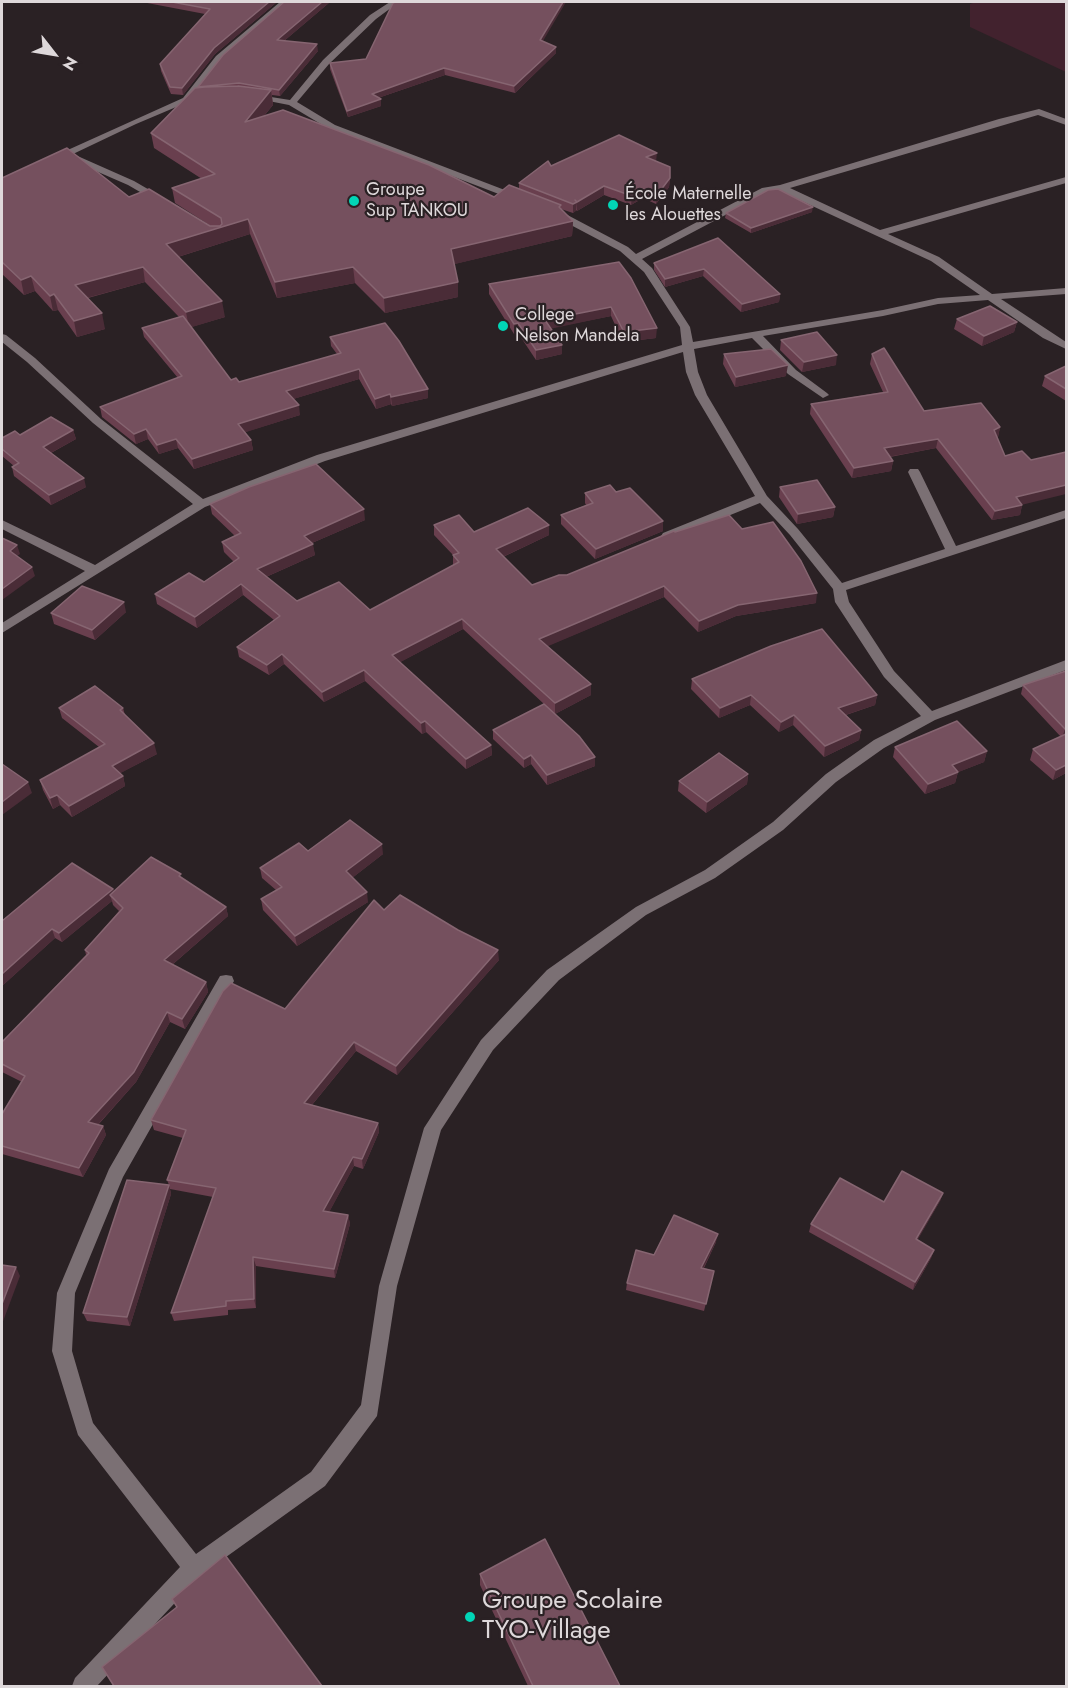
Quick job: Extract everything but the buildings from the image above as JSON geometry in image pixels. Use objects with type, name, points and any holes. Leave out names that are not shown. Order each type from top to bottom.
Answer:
[{"type":"street","points":[[186,100],[219,58],[284,2]]},
{"type":"street","points":[[292,103],[326,62],[373,17],[395,2]]},
{"type":"street","points":[[240,95],[292,103],[332,127],[527,201]]},
{"type":"street","points":[[44,164],[186,100],[218,96]]},
{"type":"street","points":[[637,258],[765,190],[781,188],[1039,112],[1066,122]]},
{"type":"street","points":[[65,154],[131,183],[168,205]]},
{"type":"street","points":[[880,233],[1066,180]]},
{"type":"street","points":[[781,188],[935,259],[1047,336],[1066,346]]},
{"type":"street","points":[[547,209],[593,230],[637,258],[648,270],[685,327],[692,372],[701,395],[762,498],[794,532],[839,588],[842,602],[889,674],[930,717]]},
{"type":"street","points":[[2,629],[201,504],[321,458],[704,342],[883,313],[938,301],[1066,291]]},
{"type":"street","points":[[755,334],[792,372],[823,395]]},
{"type":"street","points":[[2,337],[31,360],[97,421],[201,504]]},
{"type":"street","points":[[914,472],[952,550]]},
{"type":"street","points":[[656,541],[762,498]]},
{"type":"street","points":[[839,588],[1066,514]]},
{"type":"street","points":[[2,524],[94,570]]},
{"type":"street","points":[[83,1686],[194,1568],[318,1479],[370,1409],[388,1287],[434,1128],[487,1045],[553,975],[641,911],[710,874],[778,826],[831,778],[879,744],[930,717],[1066,664]]},
{"type":"street","points":[[194,1568],[85,1428],[62,1351],[66,1293],[115,1174],[226,981]]},
{"type":"shaded area","points":[[976,2],[1066,2],[1066,72],[970,27],[970,4]]},
{"type":"place","name":"Groupe Sup TANKOU","points":[[354,201]]},
{"type":"place","name":"École Maternelle les Alouettes","points":[[613,205]]},
{"type":"place","name":"College Nelson Mandela","points":[[503,326]]},
{"type":"place","name":"Groupe Scolaire TYO-Village","points":[[470,1617]]}]
